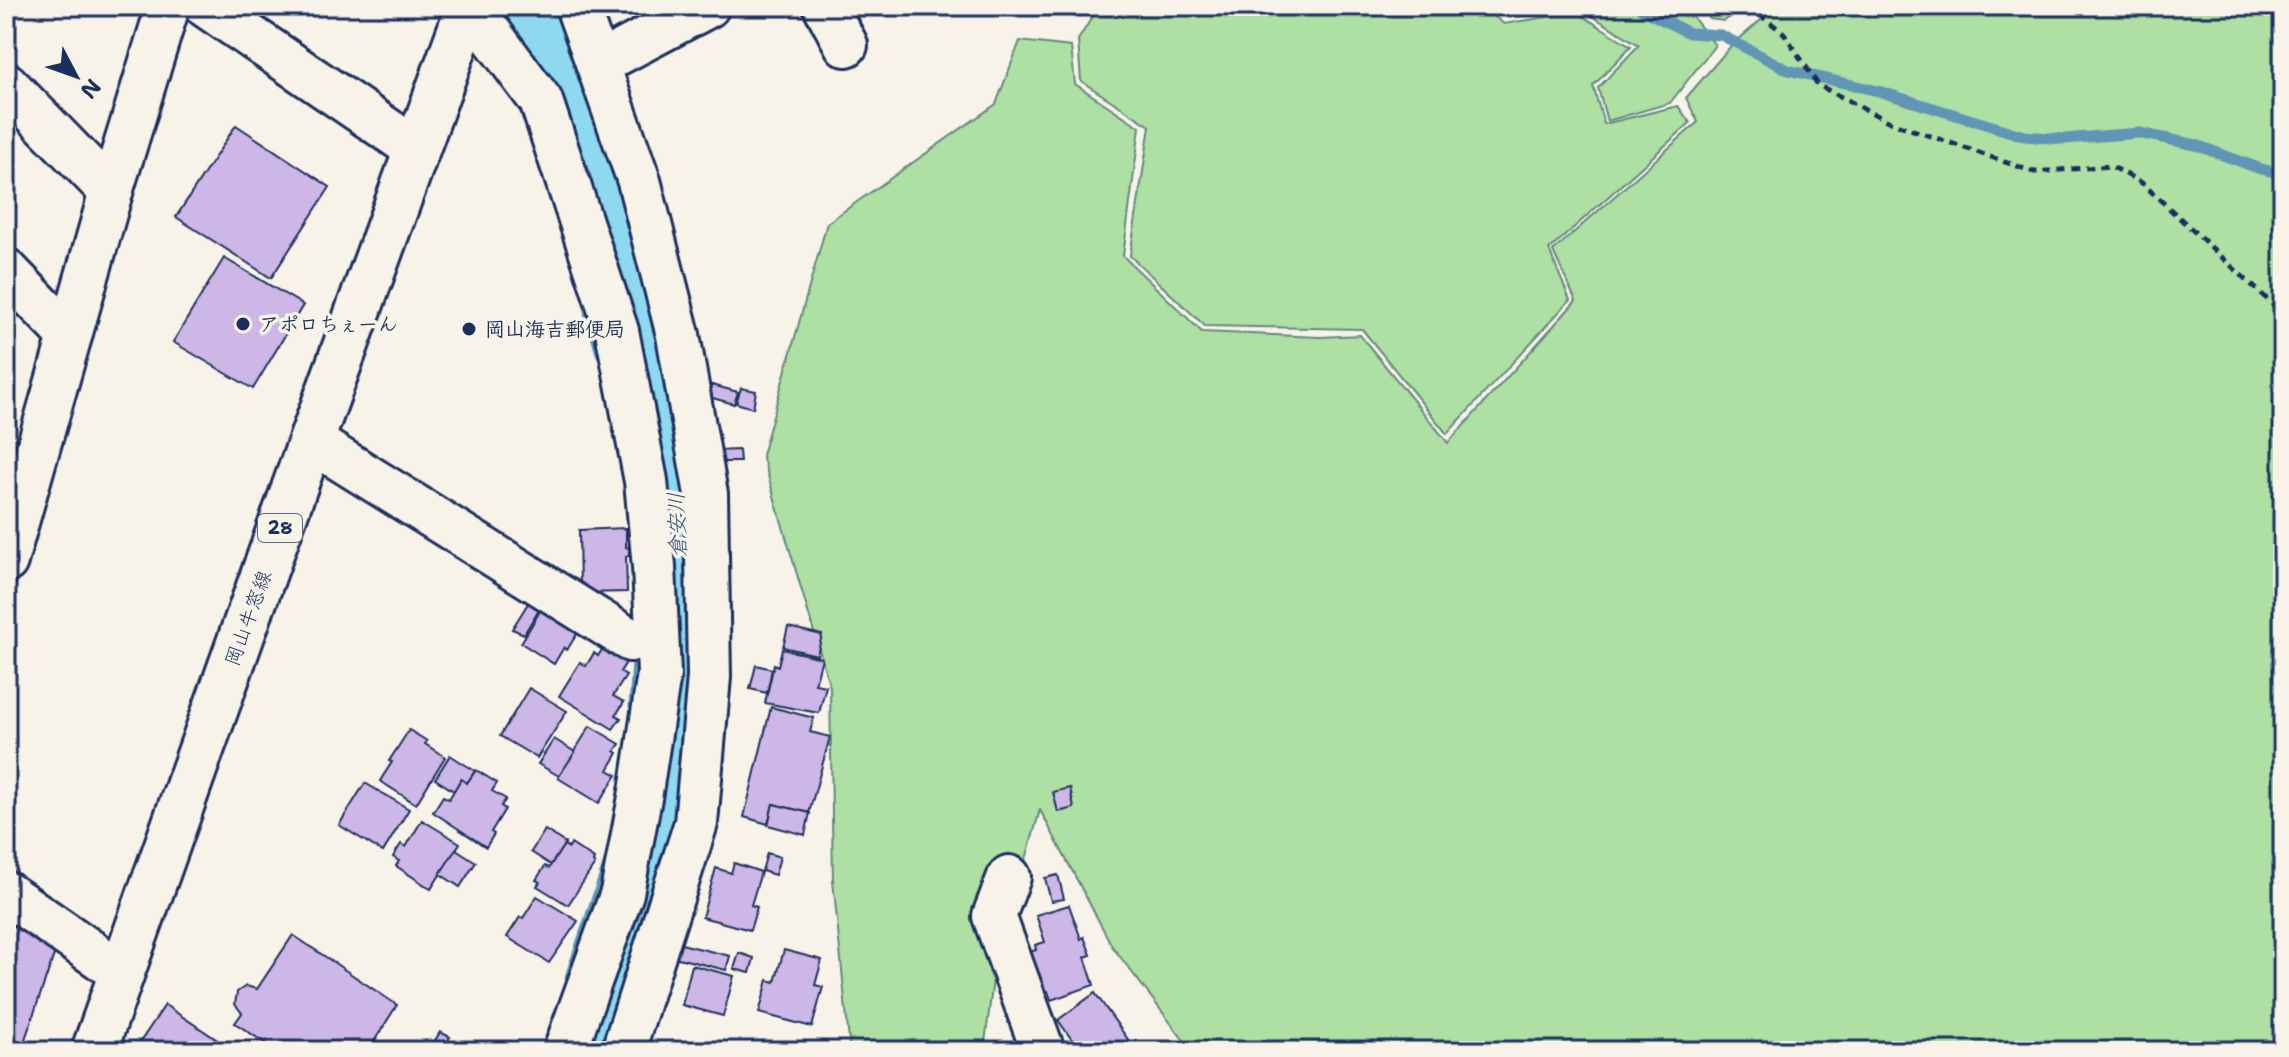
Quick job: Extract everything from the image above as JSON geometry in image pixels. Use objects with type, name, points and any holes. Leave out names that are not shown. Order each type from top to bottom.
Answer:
[{"type":"main road","name":"岡山牛窓線","points":[[94,1051],[470,6]]},
{"type":"street","points":[[9,542],[168,6]]},
{"type":"street","points":[[206,6],[417,150]]},
{"type":"street","points":[[470,6],[541,101],[617,331],[646,481],[659,674],[622,893],[565,1051]]},
{"type":"street","points":[[577,6],[639,181],[678,335],[706,494],[709,677],[696,823],[623,1051]]},
{"type":"street","points":[[598,64],[708,6]]},
{"type":"street","points":[[825,6],[846,45]]},
{"type":"street","points":[[6,84],[111,192]]},
{"type":"street","points":[[6,270],[70,336]]},
{"type":"street","points":[[311,441],[630,640]]},
{"type":"street","points":[[1009,877],[994,916],[1043,1051]]},
{"type":"street","points":[[6,893],[122,973]]},
{"type":"path","points":[[1748,6],[1784,33],[1818,85],[1890,122],[2034,172],[2111,166],[2142,183],[2283,314]]},
{"type":"green space","points":[[1099,6],[1481,6],[1504,24],[1576,12],[1631,46],[1593,86],[1604,124],[1678,106],[1690,123],[1549,250],[1570,300],[1447,434],[1362,329],[1205,326],[1130,256],[1150,126],[1081,81],[1078,40]]},
{"type":"green space","points":[[1494,6],[1575,6],[1508,18]]},
{"type":"green space","points":[[1576,6],[1684,6],[1715,45],[1670,103],[1607,121],[1598,88],[1639,45]]},
{"type":"green space","points":[[1701,6],[1751,6],[1723,21],[1710,19]]},
{"type":"green space","points":[[1777,6],[2283,6],[2283,1051],[1192,1051],[1112,946],[1040,810],[994,972],[984,1051],[850,1051],[833,880],[830,687],[762,455],[827,223],[996,104],[1020,41],[1071,47],[1075,84],[1140,127],[1123,256],[1202,332],[1320,337],[1360,335],[1448,443],[1576,301],[1553,251],[1698,122],[1686,98],[1730,47]]},
{"type":"building","points":[[236,125],[330,187],[271,278],[176,217]]},
{"type":"building","points":[[224,258],[303,305],[253,389],[173,342]]},
{"type":"building","points":[[712,385],[738,392],[734,404],[709,397]]},
{"type":"building","points":[[741,388],[756,391],[753,408],[736,403]]},
{"type":"building","points":[[739,450],[740,462],[715,462],[714,451]]},
{"type":"building","points":[[626,528],[626,547],[629,548],[629,556],[626,556],[627,592],[582,593],[579,530]]},
{"type":"building","points":[[530,600],[541,606],[524,634],[512,629]]},
{"type":"building","points":[[543,606],[580,629],[554,664],[521,643]]},
{"type":"building","points":[[788,627],[822,635],[817,655],[783,647]]},
{"type":"building","points":[[607,642],[630,656],[620,672],[626,676],[613,696],[624,702],[616,715],[621,718],[613,729],[559,696],[580,662],[586,666],[594,653],[598,656]]},
{"type":"building","points":[[782,649],[822,658],[815,684],[826,686],[819,713],[765,703],[774,664],[778,666]]},
{"type":"building","points":[[756,665],[772,669],[767,693],[750,689]]},
{"type":"building","points":[[529,688],[567,711],[537,758],[500,736]]},
{"type":"building","points":[[771,707],[814,718],[810,732],[830,737],[809,813],[773,804],[768,824],[744,817]]},
{"type":"building","points":[[590,726],[620,744],[608,770],[617,775],[599,803],[558,778]]},
{"type":"building","points":[[409,730],[445,757],[416,804],[380,781]]},
{"type":"building","points":[[554,739],[575,752],[559,776],[538,764]]},
{"type":"building","points":[[450,755],[475,771],[467,783],[461,779],[454,791],[435,779]]},
{"type":"building","points":[[476,770],[497,783],[492,791],[506,799],[501,806],[505,809],[486,847],[433,812],[443,796],[449,799],[461,779],[467,783]]},
{"type":"building","points":[[365,783],[409,809],[383,852],[339,825]]},
{"type":"building","points":[[1070,788],[1074,808],[1058,812],[1053,792]]},
{"type":"building","points":[[773,804],[810,813],[805,835],[768,825]]},
{"type":"building","points":[[422,820],[460,843],[431,889],[396,866],[399,861],[393,857],[401,844],[406,847]]},
{"type":"building","points":[[545,830],[565,843],[551,865],[531,852]]},
{"type":"building","points":[[571,844],[594,859],[595,864],[568,905],[537,886],[540,882],[536,880],[545,866],[549,868],[564,845],[569,848]]},
{"type":"building","points":[[456,849],[476,862],[460,887],[440,874]]},
{"type":"building","points":[[767,853],[780,857],[775,875],[762,871]]},
{"type":"building","points":[[734,863],[761,872],[751,905],[757,907],[750,930],[702,917],[716,868],[731,873]]},
{"type":"building","points":[[1058,875],[1064,899],[1051,901],[1045,878]]},
{"type":"building","points":[[537,896],[578,921],[549,963],[507,937]]},
{"type":"building","points":[[1069,905],[1081,939],[1084,937],[1091,955],[1085,957],[1094,985],[1051,1000],[1048,991],[1039,994],[1025,953],[1036,950],[1035,945],[1045,942],[1036,915]]},
{"type":"building","points":[[6,908],[57,946],[21,1051],[6,1051]]},
{"type":"building","points":[[293,935],[397,1005],[368,1051],[277,1051],[235,1023],[242,1013],[235,1004],[237,992],[246,986],[257,989]]},
{"type":"building","points":[[677,943],[730,956],[726,970],[674,957]]},
{"type":"building","points":[[784,950],[822,960],[815,985],[823,987],[812,1027],[759,1013],[768,980],[775,982]]},
{"type":"building","points":[[739,953],[754,958],[750,973],[734,969]]},
{"type":"building","points":[[692,965],[734,976],[723,1016],[682,1005]]},
{"type":"building","points":[[1095,993],[1134,1048],[1131,1051],[1080,1051],[1058,1020]]},
{"type":"building","points":[[165,1005],[234,1051],[134,1051]]},
{"type":"building","points":[[440,1032],[450,1037],[443,1050],[433,1044]]},
{"type":"waterway","name":"倉安川","points":[[537,6],[653,372],[677,486],[681,659],[675,788],[651,884],[591,1051]]},
{"type":"waterway","points":[[1639,6],[1689,33],[1721,35],[1788,70],[1878,91],[2024,136],[2064,139],[2139,133],[2196,145],[2283,174]]},
{"type":"waterway","points":[[589,312],[601,353]]},
{"type":"waterway","points":[[6,603],[16,569]]},
{"type":"waterway","points":[[634,706],[638,647]]},
{"type":"waterway","points":[[570,977],[608,865]]},
{"type":"place","name":"アポロちぇーん","points":[[243,324]]},
{"type":"place","name":"岡山海吉郵便局","points":[[469,329]]}]
